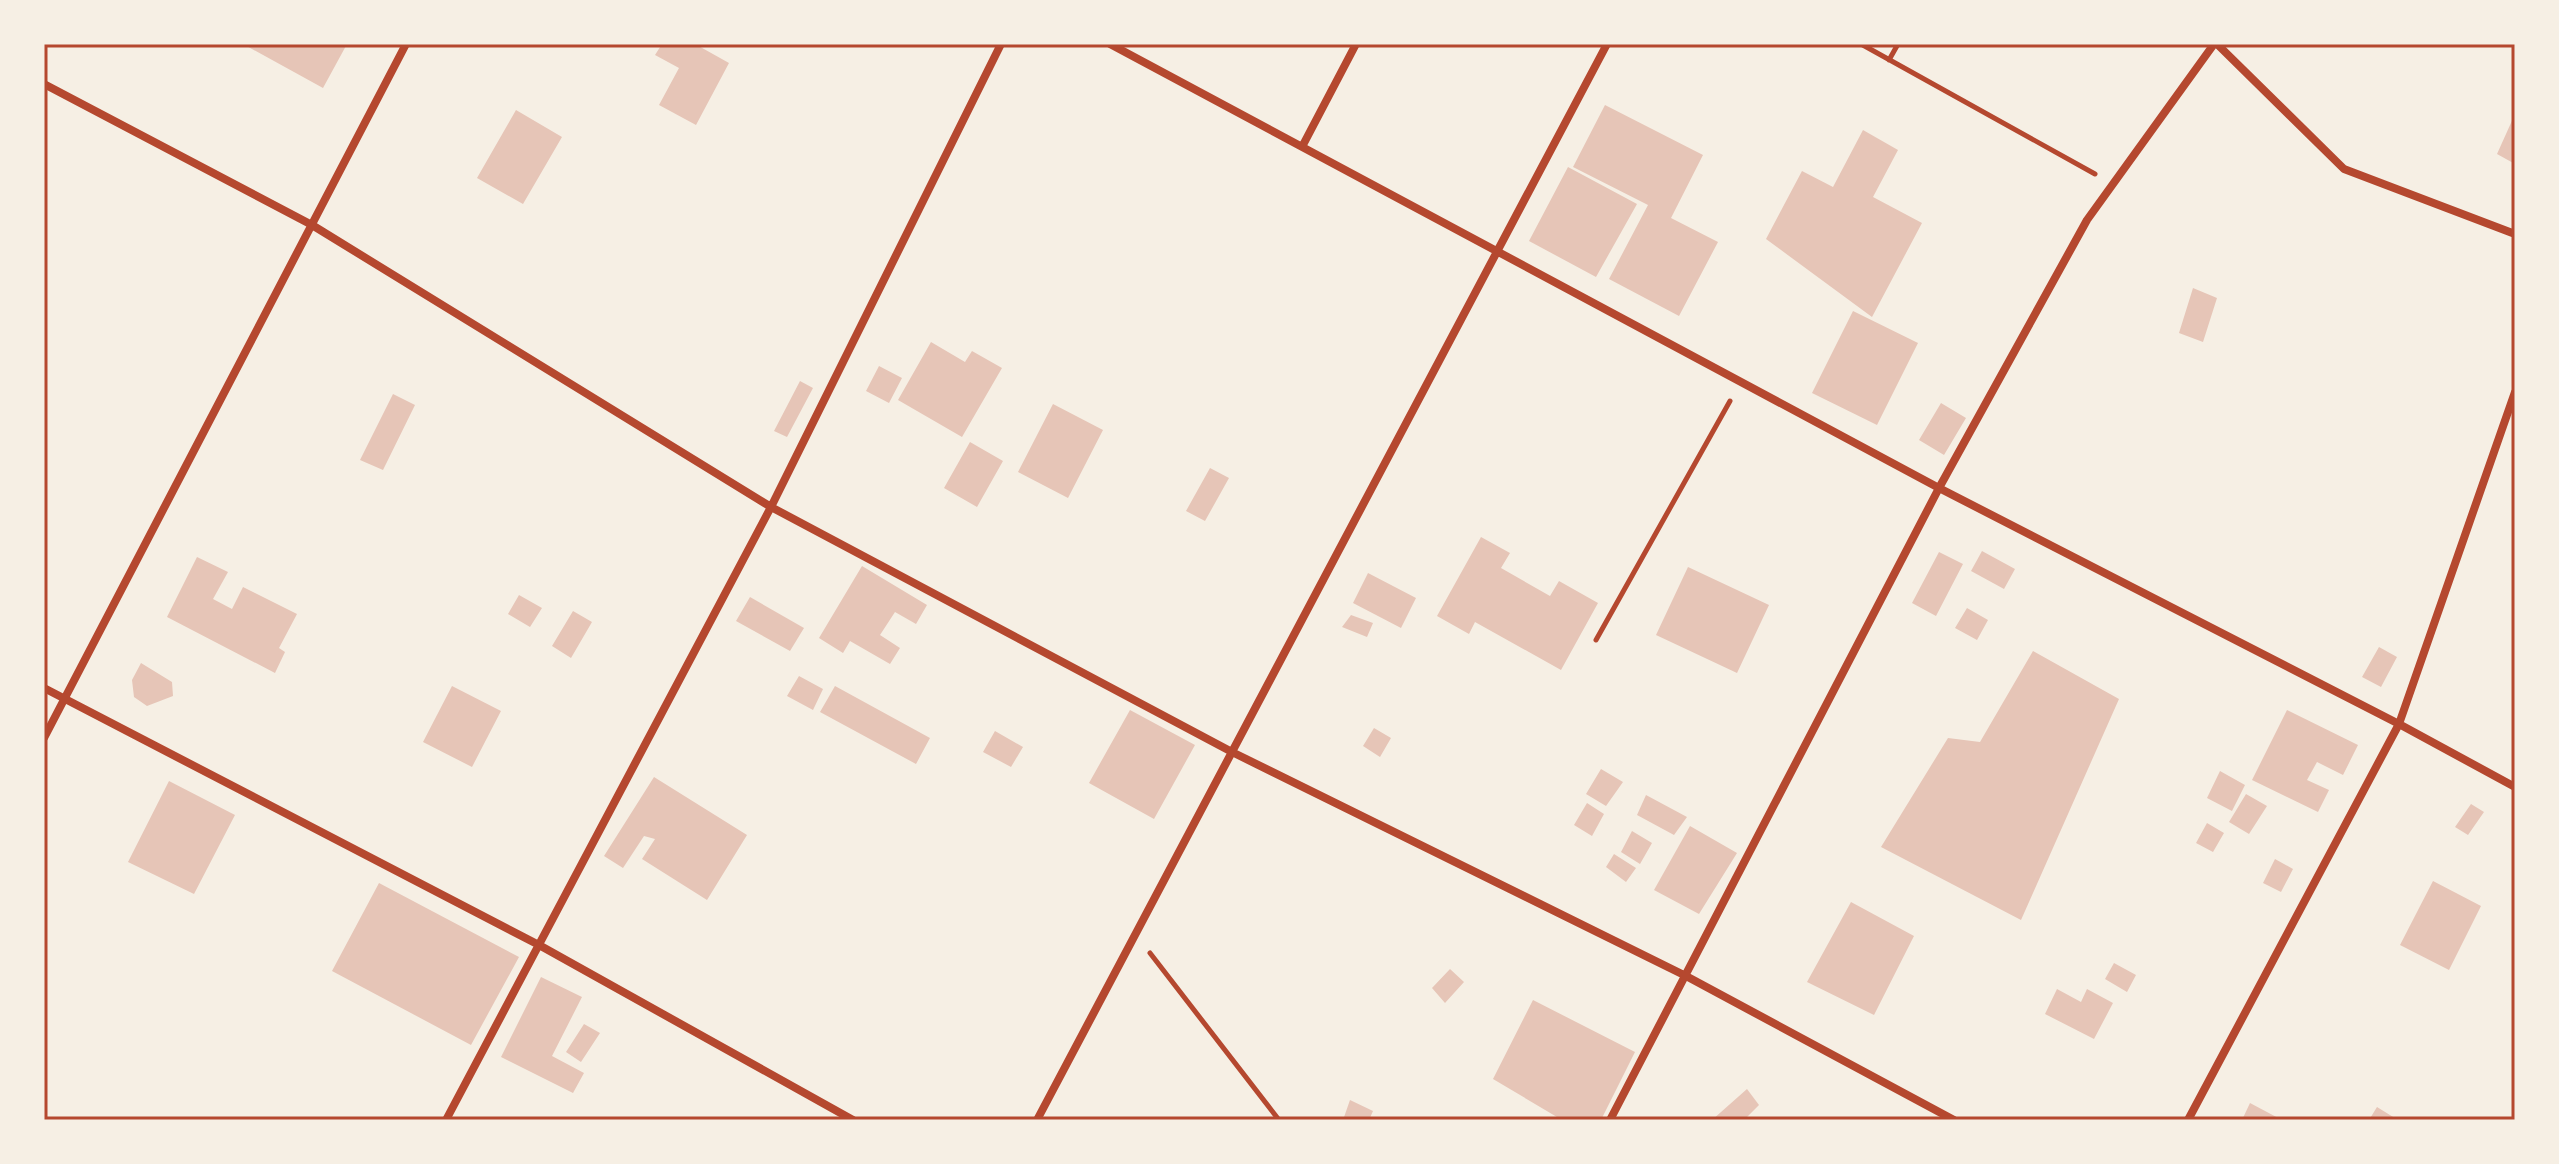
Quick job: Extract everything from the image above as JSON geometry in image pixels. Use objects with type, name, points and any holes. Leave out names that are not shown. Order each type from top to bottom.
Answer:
[{"type":"street","points":[[44,738],[406,44]]},
{"type":"street","points":[[446,1120],[771,507],[1001,44]]},
{"type":"street","points":[[1110,44],[1303,145],[1740,383],[2515,787]]},
{"type":"street","points":[[1303,145],[1356,44]]},
{"type":"street","points":[[1037,1120],[1607,44]]},
{"type":"street","points":[[1610,1120],[1939,488],[2087,220],[2215,44],[2344,169],[2515,234]]},
{"type":"street","points":[[44,84],[312,225],[771,507],[1232,752],[1686,976],[1954,1120]]},
{"type":"street","points":[[2188,1120],[2399,724],[2515,392]]},
{"type":"street","points":[[44,688],[539,945],[853,1120]]},
{"type":"path","points":[[1861,44],[2113,184]]},
{"type":"path","points":[[1889,60],[1898,44]]},
{"type":"path","points":[[1596,640],[1740,383]]},
{"type":"path","points":[[1136,933],[1279,1120]]},
{"type":"building","points":[[243,44],[347,44],[323,88]]},
{"type":"building","points":[[662,44],[695,44],[729,63],[696,125],[659,105],[679,68],[655,55]]},
{"type":"building","points":[[1605,105],[1703,155],[1671,218],[1718,242],[1679,316],[1609,279],[1648,205],[1573,167]]},
{"type":"building","points":[[516,110],[562,137],[523,204],[477,178]]},
{"type":"building","points":[[2515,114],[2515,164],[2497,154]]},
{"type":"building","points":[[1863,130],[1898,150],[1873,197],[1922,223],[1872,317],[1766,239],[1802,171],[1833,187]]},
{"type":"building","points":[[1568,167],[1637,204],[1596,277],[1529,241]]},
{"type":"building","points":[[2193,288],[2217,298],[2203,342],[2179,333]]},
{"type":"building","points":[[1853,311],[1918,343],[1877,425],[1812,393]]},
{"type":"building","points":[[931,342],[965,362],[972,351],[1002,368],[962,437],[898,400]]},
{"type":"building","points":[[879,366],[902,378],[889,403],[866,391]]},
{"type":"building","points":[[800,381],[813,388],[787,437],[774,431]]},
{"type":"building","points":[[393,394],[415,405],[383,470],[360,460]]},
{"type":"building","points":[[1941,403],[1966,418],[1944,455],[1919,440]]},
{"type":"building","points":[[1053,404],[1103,430],[1068,498],[1018,472]]},
{"type":"building","points":[[970,442],[1003,461],[977,507],[944,488]]},
{"type":"building","points":[[1210,468],[1229,478],[1205,521],[1186,511]]},
{"type":"building","points":[[1481,537],[1510,553],[1501,568],[1550,596],[1559,581],[1598,603],[1561,670],[1475,622],[1469,634],[1437,616]]},
{"type":"building","points":[[1982,551],[2015,569],[2004,589],[1971,571]]},
{"type":"building","points":[[1939,552],[1963,564],[1936,616],[1912,603]]},
{"type":"building","points":[[197,557],[228,572],[213,599],[232,609],[243,587],[297,614],[279,648],[285,652],[275,673],[167,617]]},
{"type":"building","points":[[862,566],[927,605],[916,624],[895,612],[880,635],[900,648],[890,664],[850,641],[843,653],[819,638]]},
{"type":"building","points":[[1688,567],[1769,605],[1737,673],[1656,635]]},
{"type":"building","points":[[1368,573],[1416,598],[1401,628],[1353,603]]},
{"type":"building","points":[[519,595],[542,608],[530,627],[508,614]]},
{"type":"building","points":[[750,597],[804,628],[790,651],[736,621]]},
{"type":"building","points":[[1967,608],[1988,620],[1977,640],[1955,628]]},
{"type":"building","points":[[573,611],[592,622],[571,658],[552,646]]},
{"type":"building","points":[[1351,615],[1373,623],[1367,637],[1342,627]]},
{"type":"building","points":[[2379,647],[2397,657],[2381,687],[2362,677]]},
{"type":"building","points":[[2033,651],[2119,699],[2021,920],[1881,847],[1948,738],[1980,742]]},
{"type":"building","points":[[141,663],[172,682],[173,696],[147,706],[134,697],[132,680]]},
{"type":"building","points":[[799,676],[823,689],[813,710],[787,696]]},
{"type":"building","points":[[452,686],[501,711],[472,767],[423,742]]},
{"type":"building","points":[[835,686],[930,738],[916,764],[820,712]]},
{"type":"building","points":[[1130,710],[1195,745],[1154,819],[1089,783]]},
{"type":"building","points":[[2287,710],[2358,745],[2343,775],[2317,762],[2307,780],[2329,790],[2318,812],[2252,780]]},
{"type":"building","points":[[1374,728],[1391,738],[1380,757],[1363,746]]},
{"type":"building","points":[[995,731],[1023,747],[1011,767],[983,752]]},
{"type":"building","points":[[1601,769],[1623,782],[1606,806],[1586,794]]},
{"type":"building","points":[[2220,771],[2245,785],[2232,811],[2207,798]]},
{"type":"building","points":[[654,777],[747,835],[707,900],[642,859],[655,839],[644,836],[623,868],[604,856]]},
{"type":"building","points":[[169,781],[235,815],[194,894],[128,862]]},
{"type":"building","points":[[2246,794],[2267,806],[2249,834],[2229,822]]},
{"type":"building","points":[[1646,795],[1687,817],[1674,835],[1637,815]]},
{"type":"building","points":[[1587,803],[1604,814],[1592,836],[1574,825]]},
{"type":"building","points":[[2471,804],[2484,812],[2468,835],[2455,827]]},
{"type":"building","points":[[2207,823],[2224,833],[2213,852],[2196,843]]},
{"type":"building","points":[[1690,826],[1737,853],[1699,914],[1654,890]]},
{"type":"building","points":[[1632,831],[1652,843],[1640,864],[1621,852]]},
{"type":"building","points":[[1614,854],[1636,868],[1626,882],[1606,867]]},
{"type":"building","points":[[2275,859],[2293,869],[2281,892],[2263,883]]},
{"type":"building","points":[[2433,881],[2481,906],[2449,970],[2400,945]]},
{"type":"building","points":[[379,883],[519,957],[471,1045],[332,971]]},
{"type":"building","points":[[1851,902],[1914,936],[1874,1015],[1807,982]]},
{"type":"building","points":[[2114,963],[2136,975],[2127,992],[2105,979]]},
{"type":"building","points":[[1450,969],[1464,982],[1445,1003],[1432,988]]},
{"type":"building","points":[[541,977],[582,997],[552,1056],[584,1073],[573,1093],[501,1057]]},
{"type":"building","points":[[2057,989],[2081,1002],[2087,989],[2113,1003],[2094,1039],[2045,1014]]},
{"type":"building","points":[[1533,1000],[1635,1052],[1601,1120],[1562,1120],[1493,1079]]},
{"type":"building","points":[[584,1024],[600,1033],[581,1062],[566,1052]]},
{"type":"building","points":[[1747,1089],[1759,1105],[1744,1120],[1712,1120]]},
{"type":"building","points":[[1350,1100],[1373,1111],[1369,1120],[1343,1120]]},
{"type":"building","points":[[2250,1103],[2282,1120],[2242,1120]]},
{"type":"building","points":[[2377,1107],[2398,1120],[2369,1120]]}]
